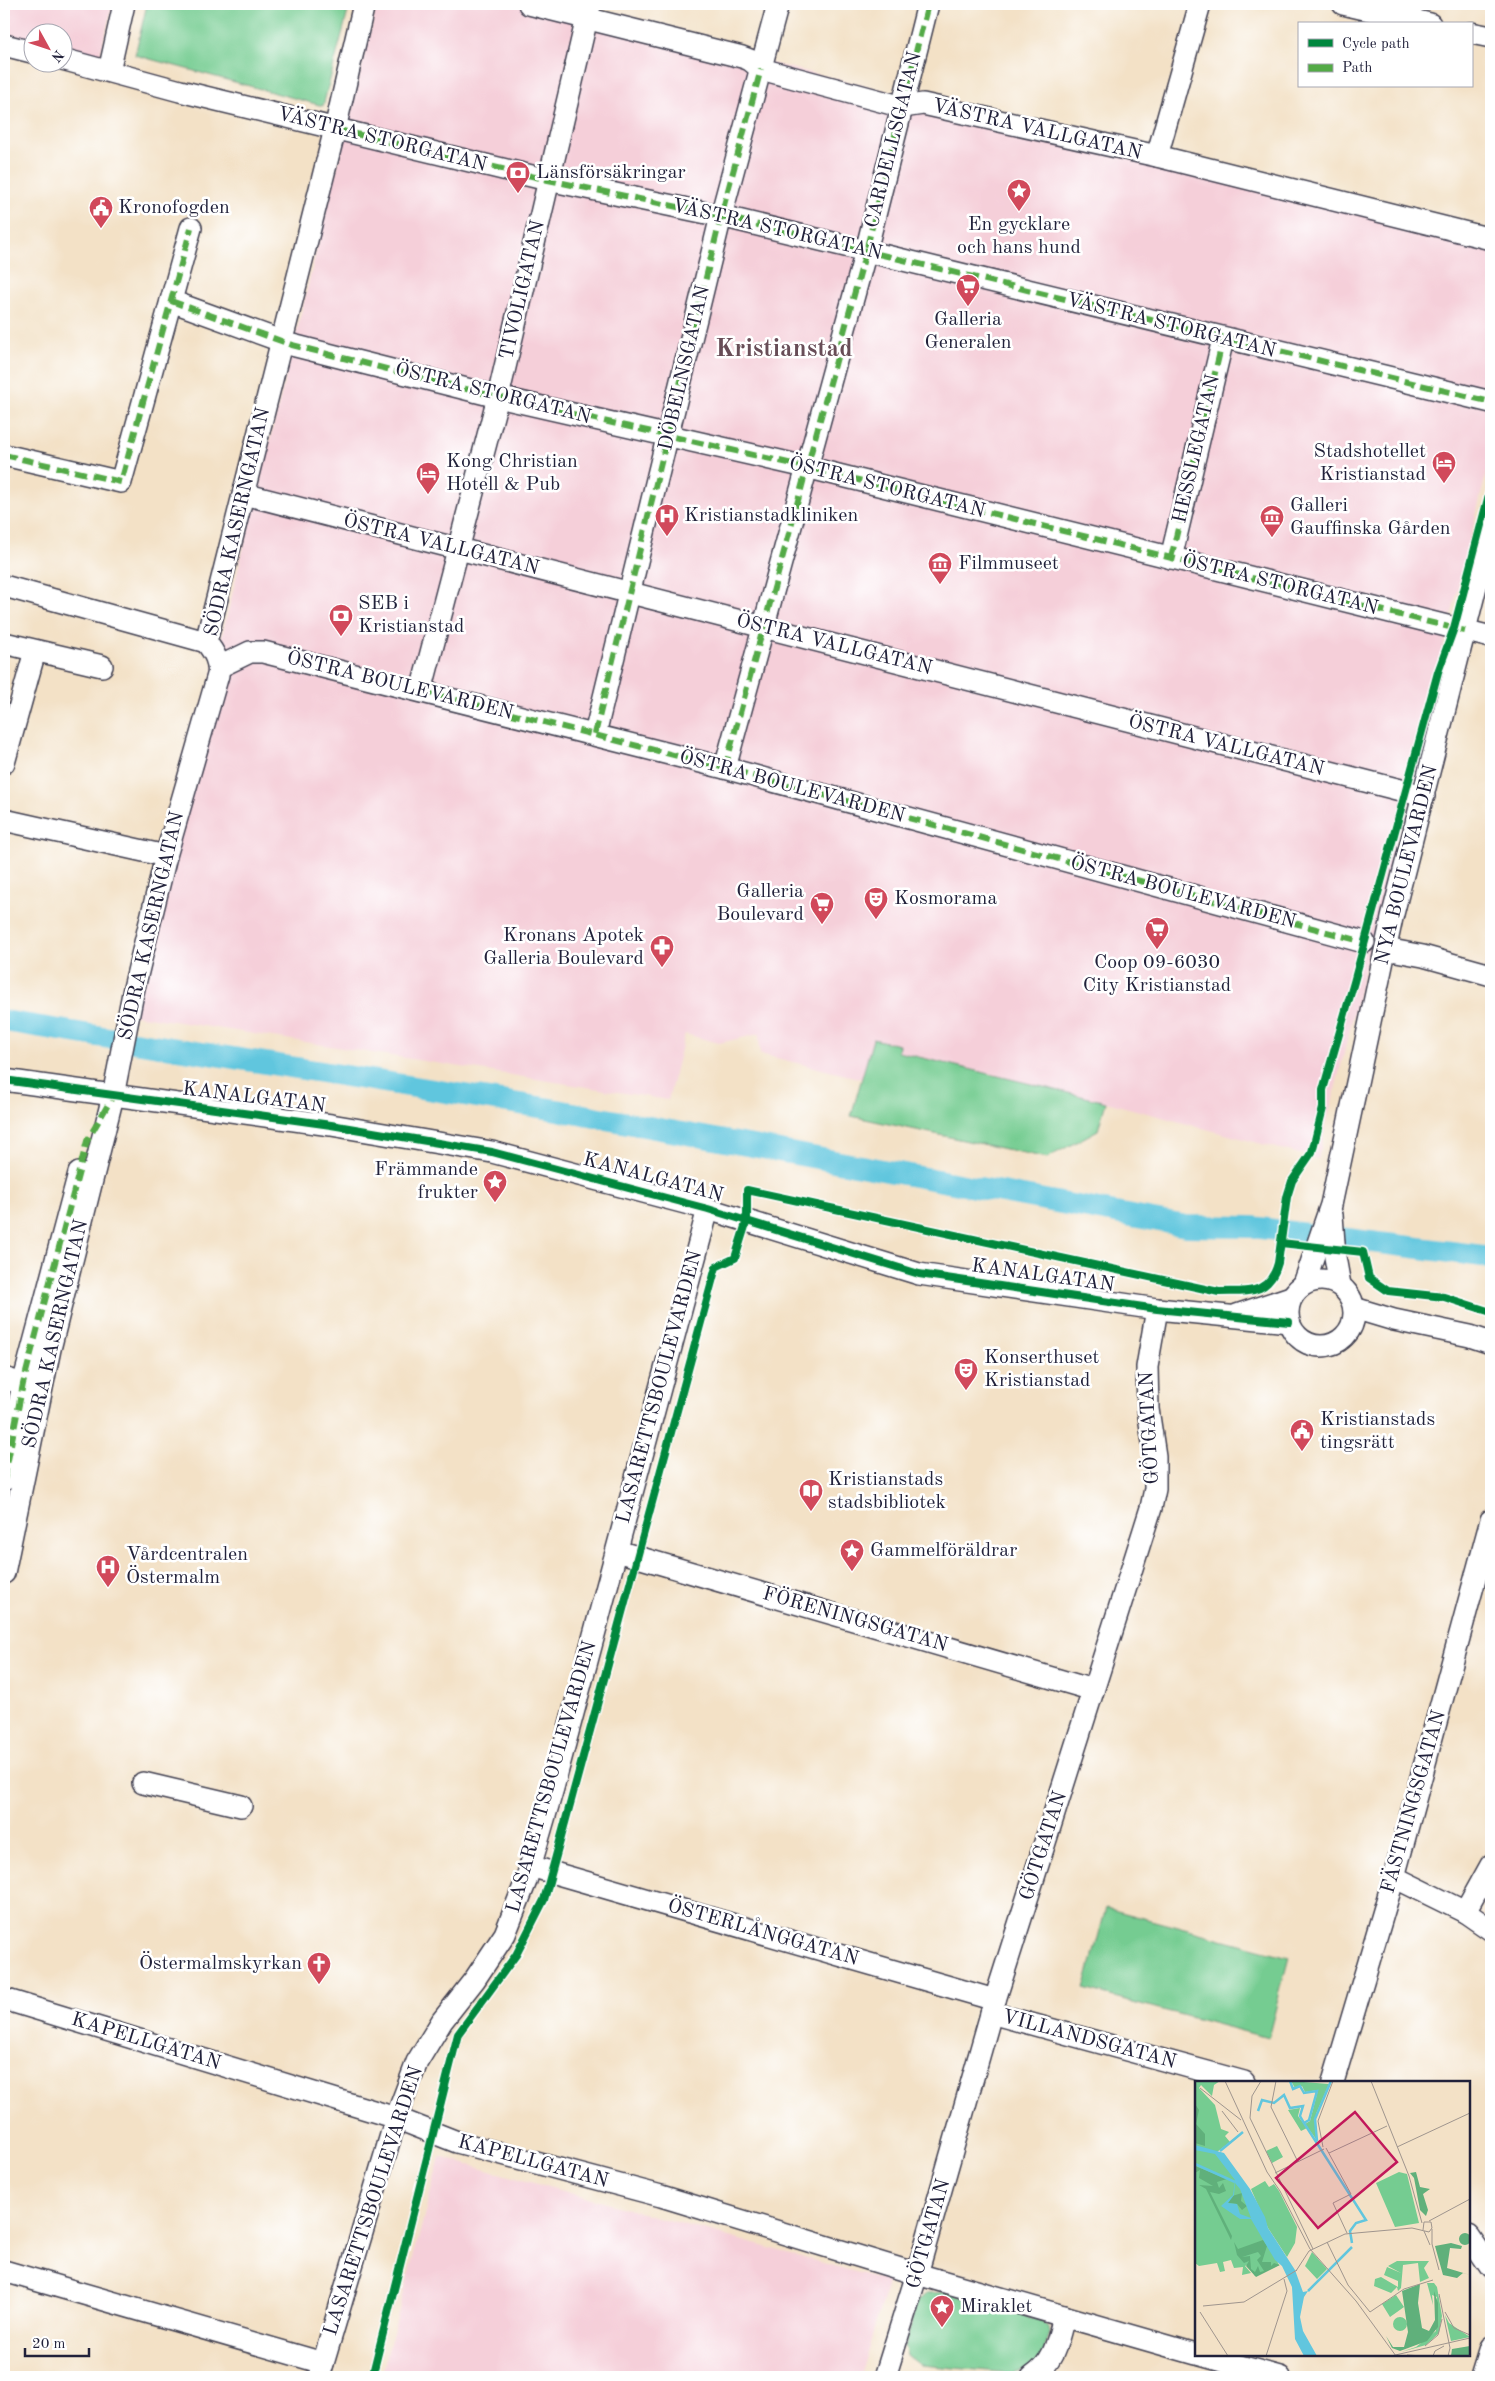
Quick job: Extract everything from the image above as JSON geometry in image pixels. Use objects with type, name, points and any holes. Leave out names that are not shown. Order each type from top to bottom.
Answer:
[{"type":"street","points":[[109,71],[124,4]]},
{"type":"street","name":"SÖDRA KASERNGATAN","points":[[4,1573],[9,1538],[50,1350],[113,1096],[129,1014],[166,856],[219,667],[214,652],[206,642],[335,129],[364,4]]},
{"type":"street","name":"VÄSTRA VALLGATAN","points":[[529,4],[588,11],[742,57],[750,60],[761,69],[903,106],[923,104],[1157,156],[1491,239]]},
{"type":"street","name":"DÖBELNSGATAN","points":[[596,734],[721,216],[778,4]]},
{"type":"street","name":"CARDELLSGATAN","points":[[726,768],[866,251],[928,4]]},
{"type":"street","points":[[1157,156],[1200,4]]},
{"type":"street","points":[[1343,4],[1421,22]]},
{"type":"street","name":"TIVOLIGATAN","points":[[420,691],[498,397],[588,11]]},
{"type":"street","points":[[1472,33],[1491,37]]},
{"type":"street","points":[[4,44],[22,49]]},
{"type":"street","name":"VÄSTRA STORGATAN","points":[[72,62],[180,91],[548,180],[721,216],[1223,339],[1491,402]]},
{"type":"street","points":[[4,455],[121,482],[191,228]]},
{"type":"street","name":"ÖSTRA STORGATAN","points":[[171,301],[282,342],[498,397],[806,467],[1491,637]]},
{"type":"street","name":"HESSLEGATAN","points":[[1171,558],[1223,339]]},
{"type":"street","name":"ÖSTRA VALLGATAN","points":[[244,494],[456,550],[631,592],[1424,796]]},
{"type":"street","name":"NYA BOULEVARDEN","points":[[1298,1290],[1324,1257],[1331,1205],[1386,949],[1491,527]]},
{"type":"street","points":[[4,586],[206,642]]},
{"type":"street","points":[[4,643],[102,666]]},
{"type":"street","points":[[4,763],[35,651]]},
{"type":"street","name":"ÖSTRA BOULEVARDEN","points":[[219,667],[250,652],[263,652],[726,768],[1364,942]]},
{"type":"street","points":[[4,820],[166,856]]},
{"type":"street","points":[[1386,949],[1424,956],[1491,976]]},
{"type":"street","name":"KANALGATAN","points":[[4,1080],[331,1124],[492,1152],[708,1209],[919,1274],[1157,1310],[1289,1322]]},
{"type":"street","name":"SÖDRA KASERNGATAN","points":[[4,1480],[13,1381],[87,1141],[113,1096]]},
{"type":"street","name":"LASARETTSBOULEVARDEN","points":[[321,2370],[396,2118],[418,2062],[442,2020],[475,1979],[505,1934],[530,1866],[617,1551],[708,1209]]},
{"type":"street","name":"NYA BOULEVARDEN","points":[[1324,1257],[1340,1285]]},
{"type":"street","points":[[1316,1280],[1329,1280],[1340,1285],[1352,1300],[1354,1308],[1354,1321],[1348,1332],[1334,1344],[1316,1346],[1299,1338],[1289,1322],[1288,1314],[1298,1290],[1316,1280]]},
{"type":"street","name":"KANALGATAN","points":[[1231,1316],[1298,1290]]},
{"type":"street","points":[[1354,1308],[1425,1328],[1470,1336],[1491,1343]]},
{"type":"street","name":"GÖTGATAN","points":[[885,2377],[917,2274],[993,2007],[1155,1489],[1155,1456],[1148,1409],[1147,1367],[1157,1310]]},
{"type":"street","points":[[1348,1332],[1384,1327],[1425,1328]]},
{"type":"street","name":"FÄSTNINGSGATAN","points":[[1333,2081],[1394,1877],[1491,1520]]},
{"type":"street","name":"FÖRENINGSGATAN","points":[[617,1551],[1093,1690]]},
{"type":"street","points":[[143,1783],[241,1806]]},
{"type":"street","points":[[1465,1912],[1491,1865]]},
{"type":"street","name":"ÖSTERLÅNGGATAN","points":[[530,1866],[993,2007]]},
{"type":"street","points":[[1394,1877],[1465,1912],[1491,1930]]},
{"type":"street","name":"KAPELLGATAN","points":[[4,1999],[396,2118],[456,2142],[661,2196],[917,2274],[1195,2354]]},
{"type":"street","name":"VILLANDSGATAN","points":[[993,2007],[1241,2081]]},
{"type":"street","points":[[1470,2237],[1491,2268]]},
{"type":"street","points":[[4,2271],[321,2370]]},
{"type":"street","points":[[1032,2377],[1044,2369],[1056,2347],[1064,2316]]},
{"type":"street","points":[[1482,2377],[1491,2348]]},
{"type":"street","points":[[1204,2356],[1252,2367],[1280,2377]]},
{"type":"shaded area","points":[[4,4],[113,4],[100,55],[72,49],[72,22],[22,22],[22,38],[4,33]]},
{"type":"shaded area","points":[[377,4],[529,4],[1491,239],[1491,454],[1318,1159],[1106,1102],[897,1052],[899,1045],[873,1039],[862,1079],[760,1054],[759,1034],[719,1043],[685,1034],[668,1100],[129,1014]]},
{"type":"shaded area","points":[[440,2157],[888,2281],[860,2377],[381,2377]]},
{"type":"green space","points":[[147,4],[350,4],[323,106],[135,55]]},
{"type":"green space","points":[[873,1039],[899,1045],[898,1052],[1106,1102],[1098,1130],[1047,1158],[851,1116]]},
{"type":"green space","points":[[1106,1908],[1289,1957],[1268,2038],[1084,1989]]},
{"type":"green space","points":[[946,2292],[1042,2321],[1049,2327],[1050,2333],[1042,2357],[1027,2369],[1011,2373],[920,2365],[907,2355],[904,2346],[917,2302],[927,2293]]},
{"type":"waterway","points":[[4,1021],[557,1110],[1186,1226],[1252,1227],[1491,1257]]},
{"type":"marked path","points":[[725,768],[866,251],[928,4]]},
{"type":"marked path","points":[[595,734],[721,216],[761,69]]},
{"type":"marked path","points":[[335,129],[548,180],[721,216],[1491,402]]},
{"type":"marked path","points":[[4,455],[121,482],[191,228]]},
{"type":"marked path","points":[[171,301],[292,345],[498,397],[806,467],[1465,631]]},
{"type":"marked path","points":[[1171,558],[1223,339]]},
{"type":"marked path","points":[[421,691],[725,768],[1364,942]]},
{"type":"marked path","points":[[4,1480],[23,1384],[87,1141],[113,1096]]},
{"type":"cycle path","points":[[372,2377],[458,2034],[516,1955],[544,1900],[716,1267],[735,1258],[747,1220],[747,1190],[1219,1292],[1256,1290],[1269,1281],[1278,1263],[1287,1197],[1292,1181],[1312,1152],[1323,1108],[1323,1090],[1438,672],[1454,628],[1491,487]]},
{"type":"cycle path","points":[[4,1080],[331,1125],[492,1152],[708,1209],[919,1274],[1157,1309],[1289,1322]]},
{"type":"cycle path","points":[[1281,1243],[1363,1252],[1369,1278],[1388,1291],[1444,1297],[1491,1312]]},
{"type":"place","name":"Länsförsäkringar","points":[[518,194]]},
{"type":"place","name":"En gycklare och hans hund","points":[[1019,212]]},
{"type":"place","name":"Kronofogden","points":[[101,229]]},
{"type":"place","name":"Galleria Generalen","points":[[968,307]]},
{"type":"place","name":"Stadshotellet Kristianstad","points":[[1444,484]]},
{"type":"place","name":"Kong Christian Hotell & Pub","points":[[428,495]]},
{"type":"place","name":"Kristianstadkliniken","points":[[667,537]]},
{"type":"place","name":"Galleri Gauffinska Gården","points":[[1272,538]]},
{"type":"place","name":"Filmmuseet","points":[[940,585]]},
{"type":"place","name":"SEB i Kristianstad","points":[[341,637]]},
{"type":"place","name":"Kosmorama","points":[[876,920]]},
{"type":"place","name":"Galleria Boulevard","points":[[822,925]]},
{"type":"place","name":"Coop 09-6030 City Kristianstad","points":[[1157,950]]},
{"type":"place","name":"Kronans Apotek Galleria Boulevard","points":[[662,968]]},
{"type":"place","name":"Främmande frukter","points":[[495,1203]]},
{"type":"place","name":"Konserthuset Kristianstad","points":[[966,1391]]},
{"type":"place","name":"Kristianstads tingsrätt","points":[[1302,1452]]},
{"type":"place","name":"Kristianstads stadsbibliotek","points":[[811,1512]]},
{"type":"place","name":"Gammelföräldrar","points":[[852,1572]]},
{"type":"place","name":"Vårdcentralen Östermalm","points":[[108,1588]]},
{"type":"place","name":"Östermalmskyrkan","points":[[319,1985]]},
{"type":"place","name":"Miraklet","points":[[942,2328]]},
{"type":"district","name":"Kristianstad","points":[[784,349]]}]
